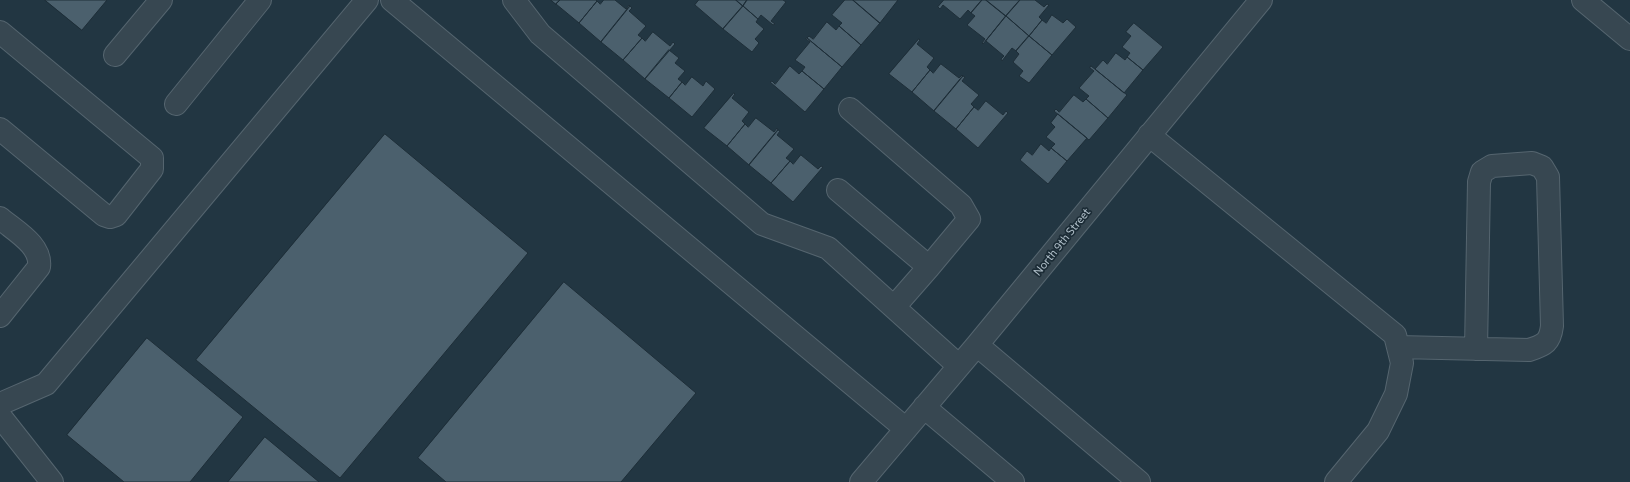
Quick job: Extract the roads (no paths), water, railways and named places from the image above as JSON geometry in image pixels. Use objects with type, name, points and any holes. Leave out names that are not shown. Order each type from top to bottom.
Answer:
[{"type":"street","points":[[115,55],[161,0]]},
{"type":"street","points":[[176,104],[260,0]]},
{"type":"street","points":[[0,404],[46,384],[367,0]]},
{"type":"street","points":[[392,0],[906,429]]},
{"type":"street","points":[[514,0],[540,34],[762,224],[828,248],[959,366]]},
{"type":"street","points":[[1583,0],[1630,39]]},
{"type":"street","name":"North 9th Street","points":[[861,482],[977,345],[1256,2]]},
{"type":"street","points":[[0,32],[152,158],[152,169],[116,215],[110,217],[104,215],[0,129]]},
{"type":"street","points":[[850,109],[961,205],[969,219],[929,268],[894,307]]},
{"type":"street","points":[[1149,135],[1395,335],[1402,363],[1396,394],[1378,431],[1336,482]]},
{"type":"street","points":[[1398,348],[1529,350],[1542,346],[1550,337],[1552,326],[1548,177],[1542,167],[1532,163],[1492,166],[1482,172],[1479,182],[1476,349]]},
{"type":"street","points":[[838,190],[929,268]]},
{"type":"street","points":[[0,218],[34,247],[39,256],[39,267],[0,316]]},
{"type":"street","points":[[977,345],[1139,482]]},
{"type":"street","points":[[924,407],[1013,482]]},
{"type":"street","points":[[0,416],[52,482]]}]
